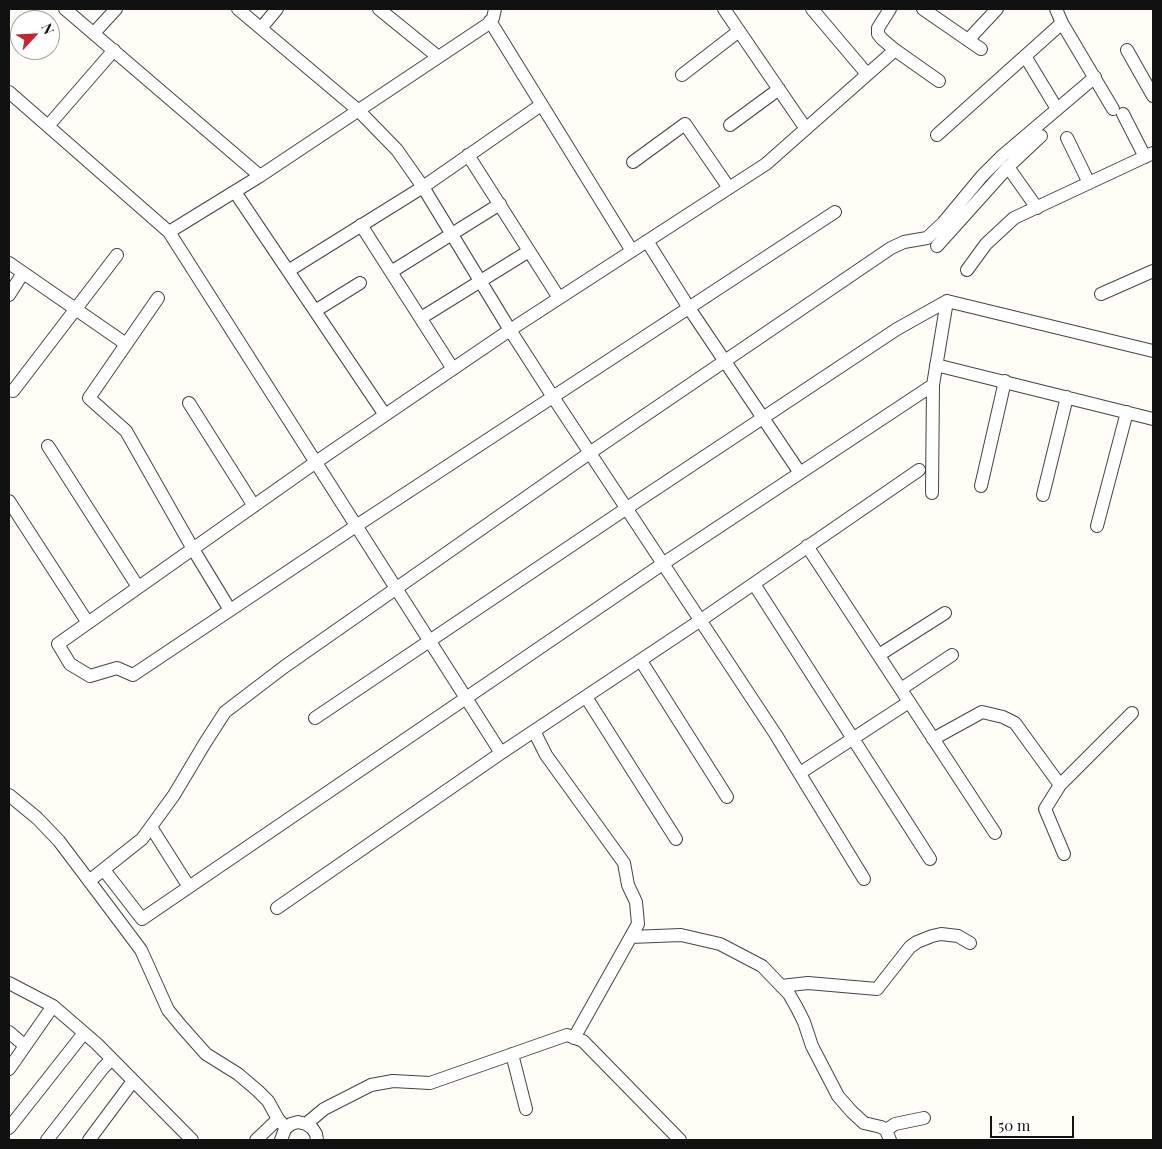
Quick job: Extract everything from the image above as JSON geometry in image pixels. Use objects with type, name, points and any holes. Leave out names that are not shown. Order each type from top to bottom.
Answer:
[{"type":"street","points":[[65,9],[260,176]]},
{"type":"street","points":[[94,33],[116,9]]},
{"type":"street","points":[[238,9],[262,27],[359,111],[397,150],[422,187],[510,330],[776,735],[864,879]]},
{"type":"street","points":[[262,27],[277,9]]},
{"type":"street","points":[[379,9],[437,56]]},
{"type":"street","points":[[169,232],[235,192],[359,111],[490,21],[495,9]]},
{"type":"street","points":[[724,9],[806,129]]},
{"type":"street","points":[[812,9],[867,74]]},
{"type":"street","points":[[890,9],[878,28],[878,34],[895,50],[939,81]]},
{"type":"street","points":[[923,9],[981,49]]},
{"type":"street","points":[[968,40],[996,9]]},
{"type":"street","points":[[967,270],[986,244],[1014,218],[1149,155],[1095,76],[1062,23],[1056,9]]},
{"type":"street","points":[[490,21],[632,251]]},
{"type":"street","points":[[937,135],[1062,23]]},
{"type":"street","points":[[682,74],[739,30]]},
{"type":"street","points":[[48,126],[114,50]]},
{"type":"street","points":[[835,212],[356,526],[133,675],[117,668],[90,676],[70,664],[58,644],[453,368],[766,164],[895,50]]},
{"type":"street","points":[[1127,50],[1153,96]]},
{"type":"street","points":[[1025,56],[1057,109]]},
{"type":"street","points":[[89,881],[142,838],[174,795],[226,712],[284,667],[396,588],[591,452],[891,248],[904,242],[927,238],[943,223],[982,176],[1002,156],[1095,76]]},
{"type":"street","points":[[730,125],[779,89]]},
{"type":"street","points":[[9,92],[169,232],[501,754]]},
{"type":"street","points":[[288,270],[422,187],[541,105]]},
{"type":"street","points":[[633,162],[685,124],[729,188]]},
{"type":"street","points":[[937,246],[1008,167],[1040,136]]},
{"type":"street","points":[[1067,138],[1089,183]]},
{"type":"street","points":[[468,155],[559,298]]},
{"type":"street","points":[[1008,167],[1037,208]]},
{"type":"street","points":[[235,192],[385,415]]},
{"type":"street","points":[[391,272],[500,204]]},
{"type":"street","points":[[361,225],[453,368]]},
{"type":"street","points":[[646,242],[762,419],[800,473]]},
{"type":"street","points":[[421,318],[530,251]]},
{"type":"street","points":[[13,391],[117,255]]},
{"type":"street","points":[[9,263],[126,344]]},
{"type":"street","points":[[1101,294],[1153,271]]},
{"type":"street","points":[[9,295],[23,273]]},
{"type":"street","points":[[315,311],[360,283]]},
{"type":"street","points":[[158,298],[89,398],[126,431],[230,610]]},
{"type":"street","points":[[315,718],[627,508],[898,329],[947,301],[1153,351]]},
{"type":"street","points":[[932,493],[933,384],[947,301]]},
{"type":"street","points":[[936,365],[1153,419]]},
{"type":"street","points":[[981,486],[1005,381]]},
{"type":"street","points":[[104,870],[142,919],[664,563],[933,384]]},
{"type":"street","points":[[1043,495],[1067,397]]},
{"type":"street","points":[[189,403],[254,506]]},
{"type":"street","points":[[1097,526],[1127,412]]},
{"type":"street","points":[[48,446],[138,587]]},
{"type":"street","points":[[277,908],[534,731],[701,620],[920,470]]},
{"type":"street","points":[[9,501],[88,623]]},
{"type":"street","points":[[808,546],[995,833]]},
{"type":"street","points":[[754,584],[930,859]]},
{"type":"street","points":[[879,655],[945,614]]},
{"type":"street","points":[[901,689],[952,655]]},
{"type":"street","points":[[641,660],[727,797]]},
{"type":"street","points":[[586,697],[676,840]]},
{"type":"street","points":[[800,773],[909,702]]},
{"type":"street","points":[[933,739],[982,712],[1003,717],[1015,723],[1060,785]]},
{"type":"street","points":[[1064,854],[1045,809],[1060,785],[1132,713]]},
{"type":"street","points":[[534,731],[546,755],[624,863],[628,885],[636,902],[638,924],[574,1038]]},
{"type":"street","points":[[9,795],[37,818],[48,830],[141,950],[168,1010],[206,1054],[238,1074],[268,1101],[282,1123],[281,1140]]},
{"type":"street","points":[[150,827],[190,888]]},
{"type":"street","points":[[781,986],[808,982],[877,989],[916,942],[941,934],[958,936],[970,943]]},
{"type":"street","points":[[631,937],[681,935],[720,944],[762,966],[789,994],[804,1022],[812,1046],[838,1096],[852,1112],[864,1123],[881,1127],[888,1135],[895,1124],[924,1118]]},
{"type":"street","points":[[9,983],[52,1006],[84,1033],[192,1140]]},
{"type":"street","points":[[9,1069],[52,1006]]},
{"type":"street","points":[[9,1032],[25,1046]]},
{"type":"street","points":[[9,1128],[84,1033]]},
{"type":"street","points":[[306,1124],[324,1109],[371,1085],[393,1081],[430,1083],[567,1035],[583,1042],[680,1140]]},
{"type":"street","points":[[512,1054],[526,1109]]},
{"type":"street","points":[[47,1140],[112,1059]]},
{"type":"street","points":[[89,1140],[133,1081]]},
{"type":"street","points":[[256,1140],[282,1123],[298,1122],[312,1128],[318,1140]]}]
